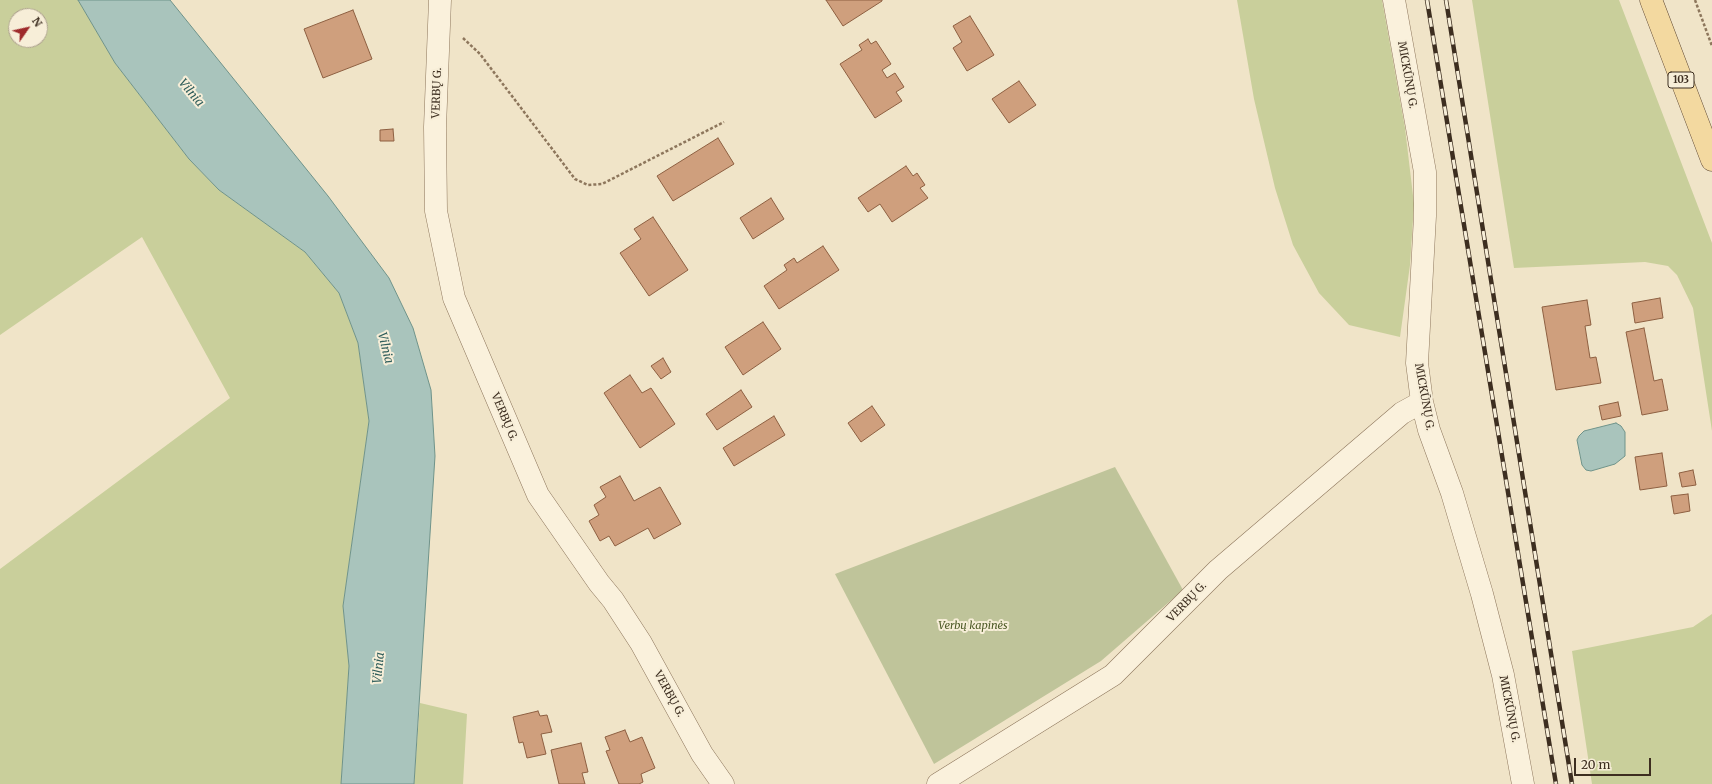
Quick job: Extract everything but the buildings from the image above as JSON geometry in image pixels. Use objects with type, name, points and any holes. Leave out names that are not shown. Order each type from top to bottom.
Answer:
[{"type":"main road","name":"103","points":[[1651,0],[1712,160]]},
{"type":"street","name":"MICKŪNŲ G.","points":[[1394,0],[1424,172],[1425,216],[1417,363],[1422,402],[1428,430],[1452,493],[1482,594],[1503,675],[1523,784]]},
{"type":"street","name":"VERBŲ G.","points":[[440,10],[436,127],[436,211],[454,298],[538,496],[599,583],[613,600],[641,643],[702,754],[724,784]]},
{"type":"street","name":"VERBŲ G.","points":[[938,784],[1114,675],[1218,570],[1402,413],[1422,402]]},
{"type":"path","points":[[1695,0],[1712,46]]},
{"type":"path","points":[[440,10],[458,33],[480,54],[575,179],[588,185],[602,184],[724,122]]},
{"type":"green space","points":[[0,0],[78,0],[115,63],[189,159],[219,190],[305,252],[339,293],[358,343],[369,421],[343,606],[349,666],[341,784],[0,784],[0,569],[230,398],[142,237],[0,335]]},
{"type":"green space","points":[[1237,0],[1382,0],[1405,128],[1414,204],[1410,265],[1400,337],[1349,325],[1319,293],[1293,245],[1275,188],[1254,99]]},
{"type":"green space","points":[[1472,0],[1619,0],[1712,243],[1712,431],[1693,308],[1677,275],[1668,266],[1645,262],[1514,268]]},
{"type":"green space","name":"Verbų kapinės","points":[[1115,467],[1183,590],[1101,661],[934,764],[835,574]]},
{"type":"green space","points":[[1712,614],[1712,784],[1592,784],[1572,651],[1693,627]]},
{"type":"green space","points":[[420,703],[467,714],[463,784],[414,784]]},
{"type":"water","name":"Vilnia","points":[[78,0],[170,0],[328,196],[389,278],[413,328],[431,390],[435,456],[414,784],[341,784],[349,666],[343,606],[369,421],[358,343],[339,293],[305,252],[219,190],[189,159],[115,63]]},
{"type":"water","points":[[1616,423],[1621,426],[1625,432],[1625,456],[1615,464],[1591,471],[1586,470],[1582,465],[1577,440],[1579,436],[1584,431]]},
{"type":"railway","points":[[1427,0],[1556,784]]},
{"type":"railway","points":[[1446,0],[1572,784]]}]
